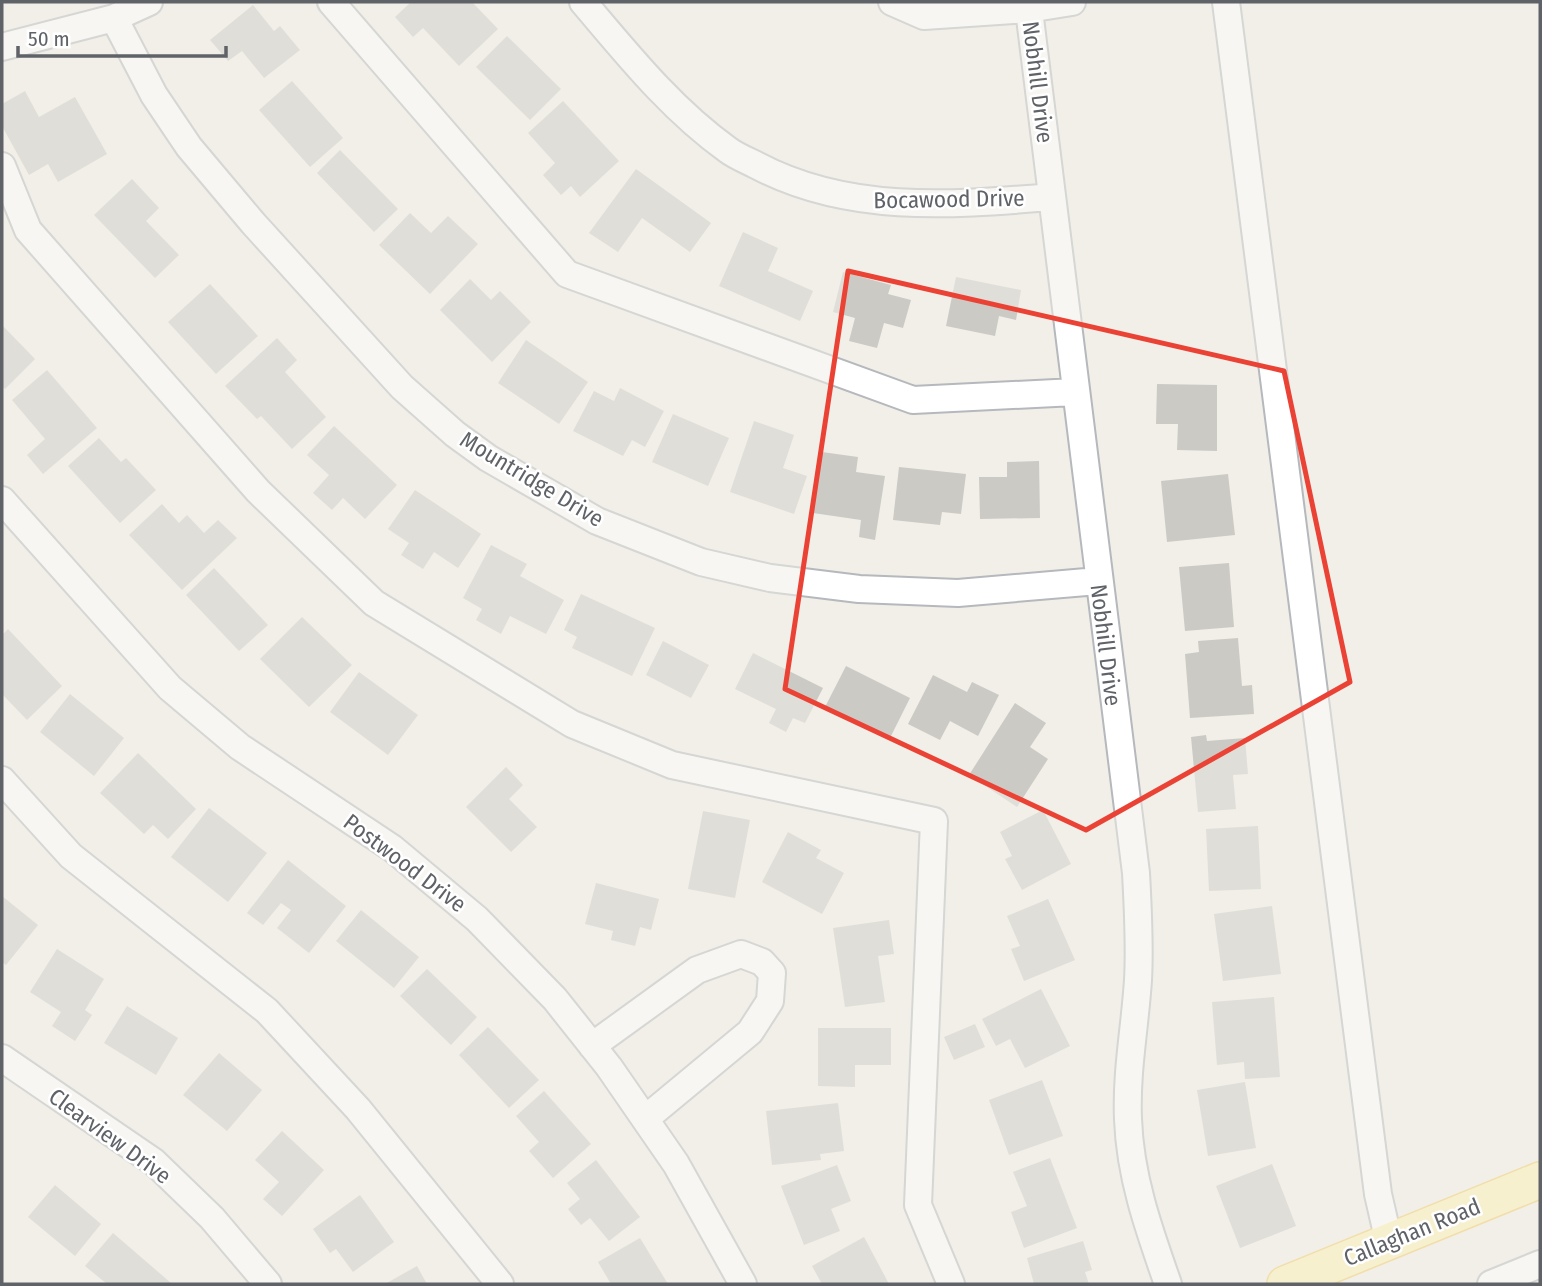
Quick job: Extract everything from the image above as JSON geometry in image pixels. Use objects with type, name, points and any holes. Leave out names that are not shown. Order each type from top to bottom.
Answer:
[{"type":"main road","name":"Callaghan Road","points":[[1285,1284],[1540,1180]]},
{"type":"street","points":[[2,47],[114,18],[149,2]]},
{"type":"street","points":[[331,2],[567,274],[913,400],[1075,392]]},
{"type":"street","name":"Bocawood Drive","points":[[583,2],[676,107],[729,151],[776,176],[837,196],[880,202],[969,204],[1052,197]]},
{"type":"street","points":[[892,2],[924,16],[1072,2]]},
{"type":"street","points":[[1226,2],[1329,824],[1378,1194],[1389,1242]]},
{"type":"street","name":"Nobhill Drive","points":[[1028,5],[1136,873],[1138,981],[1127,1072],[1133,1169],[1143,1213],[1168,1284]]},
{"type":"street","name":"Mountridge Drive","points":[[114,18],[154,95],[189,147],[253,223],[402,387],[455,434],[488,458],[597,521],[701,562],[770,578],[859,589],[958,593],[1098,581]]},
{"type":"street","points":[[2,166],[28,230],[258,491],[374,603],[572,724],[672,765],[934,821],[918,1205],[951,1284]]},
{"type":"street","name":"Postwood Drive","points":[[2,500],[170,688],[240,747],[392,848],[477,919],[555,999],[676,1164],[743,1284]]},
{"type":"street","points":[[2,780],[71,856],[267,1011],[358,1109],[500,1284]]},
{"type":"street","points":[[592,1046],[697,970],[741,954],[762,962],[772,973],[770,1001],[750,1032],[645,1119]]},
{"type":"street","name":"Clearview Drive","points":[[2,1058],[154,1162],[212,1218],[268,1284]]},
{"type":"street","points":[[1491,1284],[1540,1264]]},
{"type":"highlighted area","points":[[848,271],[1284,371],[1350,682],[1086,830],[785,689]]},
{"type":"building","points":[[411,2],[472,2],[498,29],[459,66],[423,28],[413,37],[395,17]]},
{"type":"building","points":[[253,5],[274,31],[280,26],[300,50],[264,78],[242,51],[228,61],[210,40]]},
{"type":"building","points":[[507,36],[561,89],[530,120],[476,67]]},
{"type":"building","points":[[292,81],[343,138],[310,167],[259,110]]},
{"type":"building","points":[[25,91],[39,117],[75,97],[107,154],[58,182],[48,164],[29,175],[2,126],[2,104]]},
{"type":"building","points":[[563,101],[619,161],[580,197],[571,186],[561,195],[543,175],[555,163],[528,133]]},
{"type":"building","points":[[340,150],[398,209],[374,232],[317,173]]},
{"type":"building","points":[[636,169],[711,223],[690,252],[642,218],[618,252],[589,233]]},
{"type":"building","points":[[132,179],[159,208],[146,221],[179,255],[155,278],[94,215]]},
{"type":"building","points":[[410,213],[431,233],[448,216],[478,244],[430,294],[379,245]]},
{"type":"building","points":[[743,232],[778,248],[768,271],[813,291],[800,321],[719,286]]},
{"type":"building","points":[[843,272],[891,285],[888,294],[911,300],[903,328],[884,323],[877,348],[849,341],[855,318],[833,312]]},
{"type":"building","points":[[956,277],[1021,290],[1016,320],[999,316],[995,336],[946,326]]},
{"type":"building","points":[[470,279],[491,300],[500,291],[531,322],[492,362],[440,310]]},
{"type":"building","points":[[210,284],[258,336],[216,374],[168,322]]},
{"type":"building","points":[[2,325],[35,359],[5,389],[2,386]]},
{"type":"building","points":[[277,338],[297,360],[285,372],[326,417],[292,449],[261,416],[257,419],[225,386]]},
{"type":"building","points":[[526,340],[588,382],[559,424],[498,383]]},
{"type":"building","points":[[47,370],[97,428],[43,474],[27,455],[45,439],[12,400]]},
{"type":"building","points":[[1157,384],[1217,385],[1217,451],[1177,450],[1178,424],[1156,424]]},
{"type":"building","points":[[620,388],[664,411],[645,447],[632,440],[623,456],[573,431],[594,391],[614,401]]},
{"type":"building","points":[[673,414],[729,438],[708,486],[652,462]]},
{"type":"building","points":[[754,421],[794,435],[783,468],[807,476],[794,514],[730,492]]},
{"type":"building","points":[[334,426],[397,485],[365,519],[343,498],[332,510],[313,493],[329,475],[307,455]]},
{"type":"building","points":[[99,438],[121,462],[126,458],[156,490],[120,523],[68,466]]},
{"type":"building","points":[[822,452],[858,457],[856,472],[885,476],[875,540],[859,537],[861,520],[813,513]]},
{"type":"building","points":[[1039,461],[1040,518],[980,519],[979,477],[1007,477],[1007,462]]},
{"type":"building","points":[[899,467],[966,474],[961,514],[942,512],[940,525],[893,520]]},
{"type":"building","points":[[1228,474],[1235,535],[1167,542],[1161,481]]},
{"type":"building","points":[[415,490],[481,534],[458,568],[434,552],[423,569],[401,555],[409,543],[388,529]]},
{"type":"building","points":[[162,504],[179,523],[187,515],[204,533],[218,520],[237,538],[182,590],[129,535]]},
{"type":"building","points":[[491,545],[527,564],[520,576],[564,600],[546,634],[510,616],[501,634],[476,620],[482,609],[463,598]]},
{"type":"building","points":[[1229,563],[1234,627],[1185,631],[1179,567]]},
{"type":"building","points":[[214,568],[268,625],[239,651],[186,595]]},
{"type":"building","points":[[581,594],[655,628],[632,676],[572,648],[577,637],[564,630]]},
{"type":"building","points":[[302,617],[352,665],[309,707],[260,659]]},
{"type":"building","points":[[8,629],[62,686],[27,720],[2,694],[2,635]]},
{"type":"building","points":[[1238,638],[1242,686],[1252,685],[1254,714],[1190,718],[1185,654],[1199,652],[1198,641]]},
{"type":"building","points":[[663,641],[709,665],[691,698],[646,675]]},
{"type":"building","points":[[753,653],[823,688],[805,723],[793,718],[786,732],[769,723],[776,709],[735,689]]},
{"type":"building","points":[[846,666],[910,698],[889,740],[825,707]]},
{"type":"building","points":[[359,672],[418,715],[388,755],[330,712]]},
{"type":"building","points":[[933,675],[967,692],[972,682],[999,695],[978,736],[950,721],[940,740],[908,724]]},
{"type":"building","points":[[70,694],[124,738],[94,776],[40,732]]},
{"type":"building","points":[[1015,703],[1046,723],[1030,747],[1048,759],[1017,807],[969,775]]},
{"type":"building","points":[[1206,735],[1207,741],[1245,738],[1248,774],[1233,775],[1236,809],[1198,812],[1191,737]]},
{"type":"building","points":[[138,753],[196,809],[168,839],[153,825],[144,834],[100,793]]},
{"type":"building","points":[[506,767],[523,785],[509,799],[537,827],[511,852],[466,807]]},
{"type":"building","points":[[209,808],[267,853],[228,902],[171,857]]},
{"type":"building","points":[[1043,810],[1071,864],[1022,890],[1005,859],[1012,856],[1000,832]]},
{"type":"building","points":[[703,811],[750,820],[735,898],[688,889]]},
{"type":"building","points":[[1258,826],[1261,889],[1209,891],[1206,829]]},
{"type":"building","points":[[788,832],[821,850],[816,858],[844,873],[822,914],[762,882]]},
{"type":"building","points":[[288,860],[346,906],[309,953],[277,928],[291,910],[281,903],[263,925],[247,913]]},
{"type":"building","points":[[596,883],[659,899],[651,930],[640,927],[635,946],[611,940],[613,931],[585,924]]},
{"type":"building","points":[[2,896],[38,925],[6,965],[2,962]]},
{"type":"building","points":[[1048,899],[1075,960],[1024,981],[1011,949],[1020,946],[1007,916]]},
{"type":"building","points":[[1272,906],[1281,974],[1223,981],[1214,914]]},
{"type":"building","points":[[361,910],[419,957],[394,988],[336,941]]},
{"type":"building","points":[[889,920],[894,954],[878,956],[885,1002],[845,1007],[833,928]]},
{"type":"building","points":[[57,949],[104,979],[85,1010],[92,1015],[75,1041],[52,1026],[61,1012],[30,992]]},
{"type":"building","points":[[427,969],[477,1017],[451,1045],[400,996]]},
{"type":"building","points":[[1041,989],[1070,1046],[1025,1068],[1010,1039],[996,1046],[982,1019]]},
{"type":"building","points":[[1274,997],[1280,1077],[1245,1079],[1244,1062],[1217,1065],[1212,1002]]},
{"type":"building","points":[[127,1006],[178,1038],[156,1075],[104,1043]]},
{"type":"building","points":[[975,1024],[985,1047],[954,1060],[944,1037]]},
{"type":"building","points":[[488,1027],[539,1080],[509,1108],[459,1055]]},
{"type":"building","points":[[818,1028],[891,1028],[891,1065],[855,1065],[855,1087],[818,1086]]},
{"type":"building","points":[[219,1053],[262,1090],[227,1131],[183,1095]]},
{"type":"building","points":[[1042,1080],[1063,1136],[1009,1155],[989,1100]]},
{"type":"building","points":[[1245,1082],[1256,1148],[1208,1156],[1197,1090]]},
{"type":"building","points":[[544,1091],[591,1144],[553,1178],[529,1151],[539,1142],[516,1116]]},
{"type":"building","points":[[838,1103],[844,1151],[820,1154],[821,1160],[772,1165],[766,1111]]},
{"type":"building","points":[[282,1131],[324,1170],[282,1216],[263,1199],[279,1182],[255,1160]]},
{"type":"building","points":[[1050,1158],[1077,1228],[1024,1248],[1011,1212],[1027,1206],[1013,1172]]},
{"type":"building","points":[[596,1160],[640,1217],[609,1241],[590,1218],[581,1225],[568,1209],[580,1199],[567,1183]]},
{"type":"building","points":[[1272,1164],[1296,1226],[1240,1248],[1216,1186]]},
{"type":"building","points":[[837,1165],[851,1201],[831,1209],[840,1231],[804,1245],[781,1186]]},
{"type":"building","points":[[55,1185],[101,1224],[75,1256],[28,1217]]},
{"type":"building","points":[[360,1195],[394,1242],[353,1272],[336,1249],[330,1253],[313,1229]]},
{"type":"building","points":[[113,1233],[171,1283],[107,1284],[85,1266]]},
{"type":"building","points":[[864,1237],[889,1284],[822,1284],[812,1266]]},
{"type":"building","points":[[640,1238],[668,1284],[611,1284],[598,1262]]},
{"type":"building","points":[[1083,1241],[1092,1270],[1085,1272],[1089,1284],[1034,1284],[1027,1258]]},
{"type":"building","points":[[417,1266],[427,1284],[385,1284]]}]
